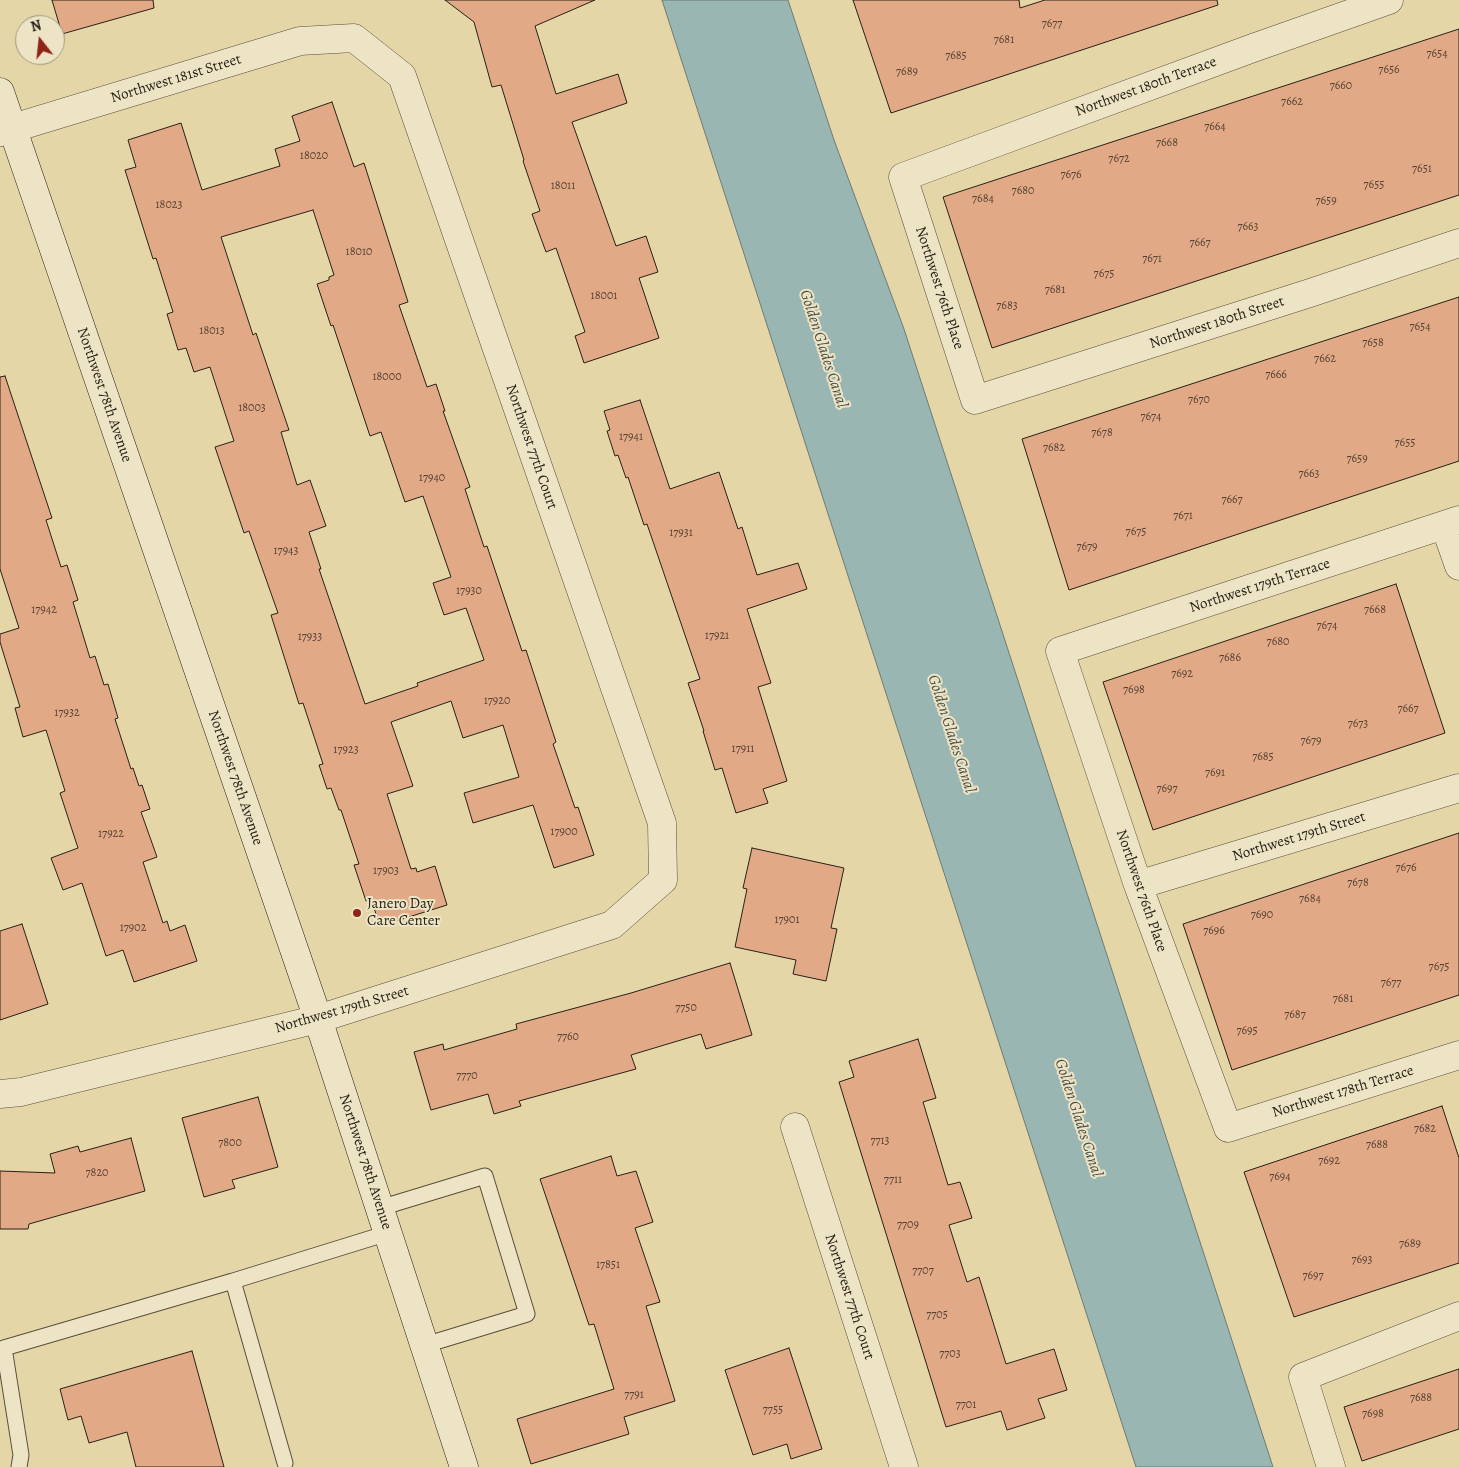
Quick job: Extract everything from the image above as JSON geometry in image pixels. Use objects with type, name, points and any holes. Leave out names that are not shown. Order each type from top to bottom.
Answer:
[{"type":"street","name":"Northwest 180th Terrace","points":[[902,177],[1389,0]]},
{"type":"street","name":"Northwest 181st Street","points":[[6,130],[300,41],[354,38]]},
{"type":"street","name":"Northwest 77th Court","points":[[354,38],[402,76],[662,823],[664,880]]},
{"type":"street","name":"Northwest 78th Avenue","points":[[0,92],[6,130],[318,1020],[464,1467]]},
{"type":"street","name":"Northwest 76th Place","points":[[902,177],[975,400]]},
{"type":"street","name":"Northwest 180th Street","points":[[975,400],[1310,293],[1459,243]]},
{"type":"street","points":[[1452,523],[1459,566]]},
{"type":"street","name":"Northwest 179th Terrace","points":[[1060,651],[1452,523]]},
{"type":"street","name":"Northwest 76th Place","points":[[1060,651],[1138,886],[1228,1128]]},
{"type":"street","name":"Northwest 179th Street","points":[[1138,886],[1459,788]]},
{"type":"street","name":"Northwest 179th Street","points":[[0,1094],[21,1092],[318,1020],[612,926],[664,880]]},
{"type":"street","name":"Northwest 178th Terrace","points":[[1228,1128],[1459,1055]]},
{"type":"street","name":"Northwest 77th Court","points":[[795,1127],[904,1467]]},
{"type":"street","points":[[1331,1467],[1303,1377],[1459,1316]]},
{"type":"lane","points":[[19,1467],[21,1455],[4,1348],[233,1282],[384,1221],[485,1176],[527,1314],[425,1345]]},
{"type":"lane","points":[[233,1282],[285,1463]]},
{"type":"water","name":"Golden Glades Canal","points":[[662,0],[788,0],[834,140],[904,329],[1273,1467],[1136,1467]]},
{"type":"building","points":[[52,0],[153,0],[154,8],[65,33],[65,15],[56,15]]},
{"type":"building","points":[[445,0],[595,0],[535,26],[556,94],[618,74],[627,103],[572,122],[616,246],[646,236],[658,272],[639,278],[659,338],[584,363],[575,336],[585,332],[556,248],[546,252],[532,214],[540,211],[501,85],[492,87],[474,22]]},
{"type":"building","points":[[853,0],[1019,0],[1020,8],[1045,0],[1217,0],[1218,5],[891,113]]},
{"type":"building","points":[[1459,29],[1459,195],[992,348],[943,197]]},
{"type":"building","points":[[332,102],[354,167],[364,163],[408,302],[399,305],[427,387],[436,384],[445,411],[443,411],[470,487],[465,489],[484,547],[487,546],[522,651],[526,650],[556,742],[553,744],[575,808],[578,807],[594,855],[554,868],[533,805],[473,823],[464,793],[519,777],[503,725],[463,738],[451,701],[391,722],[413,786],[387,794],[411,869],[416,868],[417,872],[435,866],[447,905],[380,926],[371,899],[366,901],[354,865],[359,864],[341,810],[339,810],[331,788],[327,789],[319,765],[323,764],[303,703],[299,704],[271,615],[278,613],[249,531],[244,533],[215,447],[234,441],[210,367],[194,372],[186,348],[178,350],[167,314],[173,312],[156,258],[153,259],[125,170],[136,167],[128,140],[181,123],[202,190],[280,166],[275,149],[300,141],[292,116]],"holes":[[[313,210],[334,275],[329,277],[329,280],[317,284],[331,326],[333,325],[370,436],[381,432],[405,502],[423,496],[451,577],[433,583],[444,615],[466,608],[484,660],[417,683],[418,686],[365,704],[319,569],[321,569],[309,532],[326,526],[310,480],[297,485],[281,432],[289,430],[256,333],[253,335],[221,237]]]},
{"type":"building","points":[[1459,297],[1459,461],[1069,590],[1022,439]]},
{"type":"building","points":[[5,376],[52,518],[46,520],[61,567],[67,565],[78,600],[73,602],[90,658],[95,656],[104,685],[108,684],[118,718],[115,719],[131,769],[133,768],[139,786],[142,785],[150,809],[141,812],[157,857],[143,862],[163,923],[167,921],[170,931],[185,925],[197,961],[134,982],[123,950],[106,956],[82,883],[63,890],[51,858],[78,848],[60,793],[65,791],[46,730],[23,737],[15,708],[20,707],[0,642],[0,634],[19,628],[0,569],[0,377]]},
{"type":"building","points":[[640,400],[670,489],[719,472],[738,529],[742,527],[757,575],[798,563],[807,589],[747,609],[771,683],[758,687],[787,781],[763,789],[768,803],[736,813],[722,768],[715,770],[688,683],[700,679],[647,524],[644,525],[628,477],[626,478],[618,455],[615,456],[607,431],[610,430],[604,411]]},
{"type":"building","points":[[1396,584],[1445,733],[1153,830],[1103,682]]},
{"type":"building","points":[[1459,833],[1459,995],[1232,1070],[1183,924]]},
{"type":"building","points":[[752,848],[844,868],[831,928],[837,929],[826,981],[793,974],[796,960],[735,947],[747,889],[743,888]]},
{"type":"building","points":[[22,924],[48,1004],[0,1020],[0,931]]},
{"type":"building","points":[[730,963],[752,1035],[706,1049],[701,1034],[631,1055],[636,1069],[519,1101],[521,1106],[494,1114],[488,1094],[431,1110],[414,1052],[443,1044],[444,1050],[517,1029],[516,1024],[631,993]]},
{"type":"building","points":[[918,1039],[936,1098],[923,1102],[948,1185],[960,1182],[972,1218],[949,1225],[967,1282],[979,1277],[1006,1364],[1054,1349],[1067,1390],[1038,1399],[1045,1418],[1007,1430],[1001,1411],[946,1427],[839,1082],[854,1077],[849,1061]]},
{"type":"building","points":[[258,1097],[278,1167],[232,1180],[235,1188],[204,1197],[182,1118]]},
{"type":"building","points":[[1442,1106],[1459,1158],[1459,1263],[1294,1317],[1244,1172]]},
{"type":"building","points":[[131,1138],[145,1191],[29,1224],[28,1229],[0,1229],[0,1171],[55,1173],[50,1154],[78,1146],[80,1152]]},
{"type":"building","points":[[611,1156],[617,1176],[636,1171],[653,1222],[635,1228],[660,1302],[646,1306],[675,1401],[624,1417],[629,1434],[531,1464],[517,1419],[614,1389],[594,1324],[589,1325],[540,1179]]},
{"type":"building","points":[[789,1348],[822,1449],[791,1459],[787,1444],[753,1455],[725,1370]]},
{"type":"building","points":[[192,1351],[224,1467],[136,1467],[127,1432],[89,1443],[81,1416],[68,1420],[60,1389]]},
{"type":"building","points":[[1459,1369],[1459,1429],[1362,1461],[1344,1407]]},
{"type":"place","name":"Janero Day Care Center","points":[[357,913]]}]
